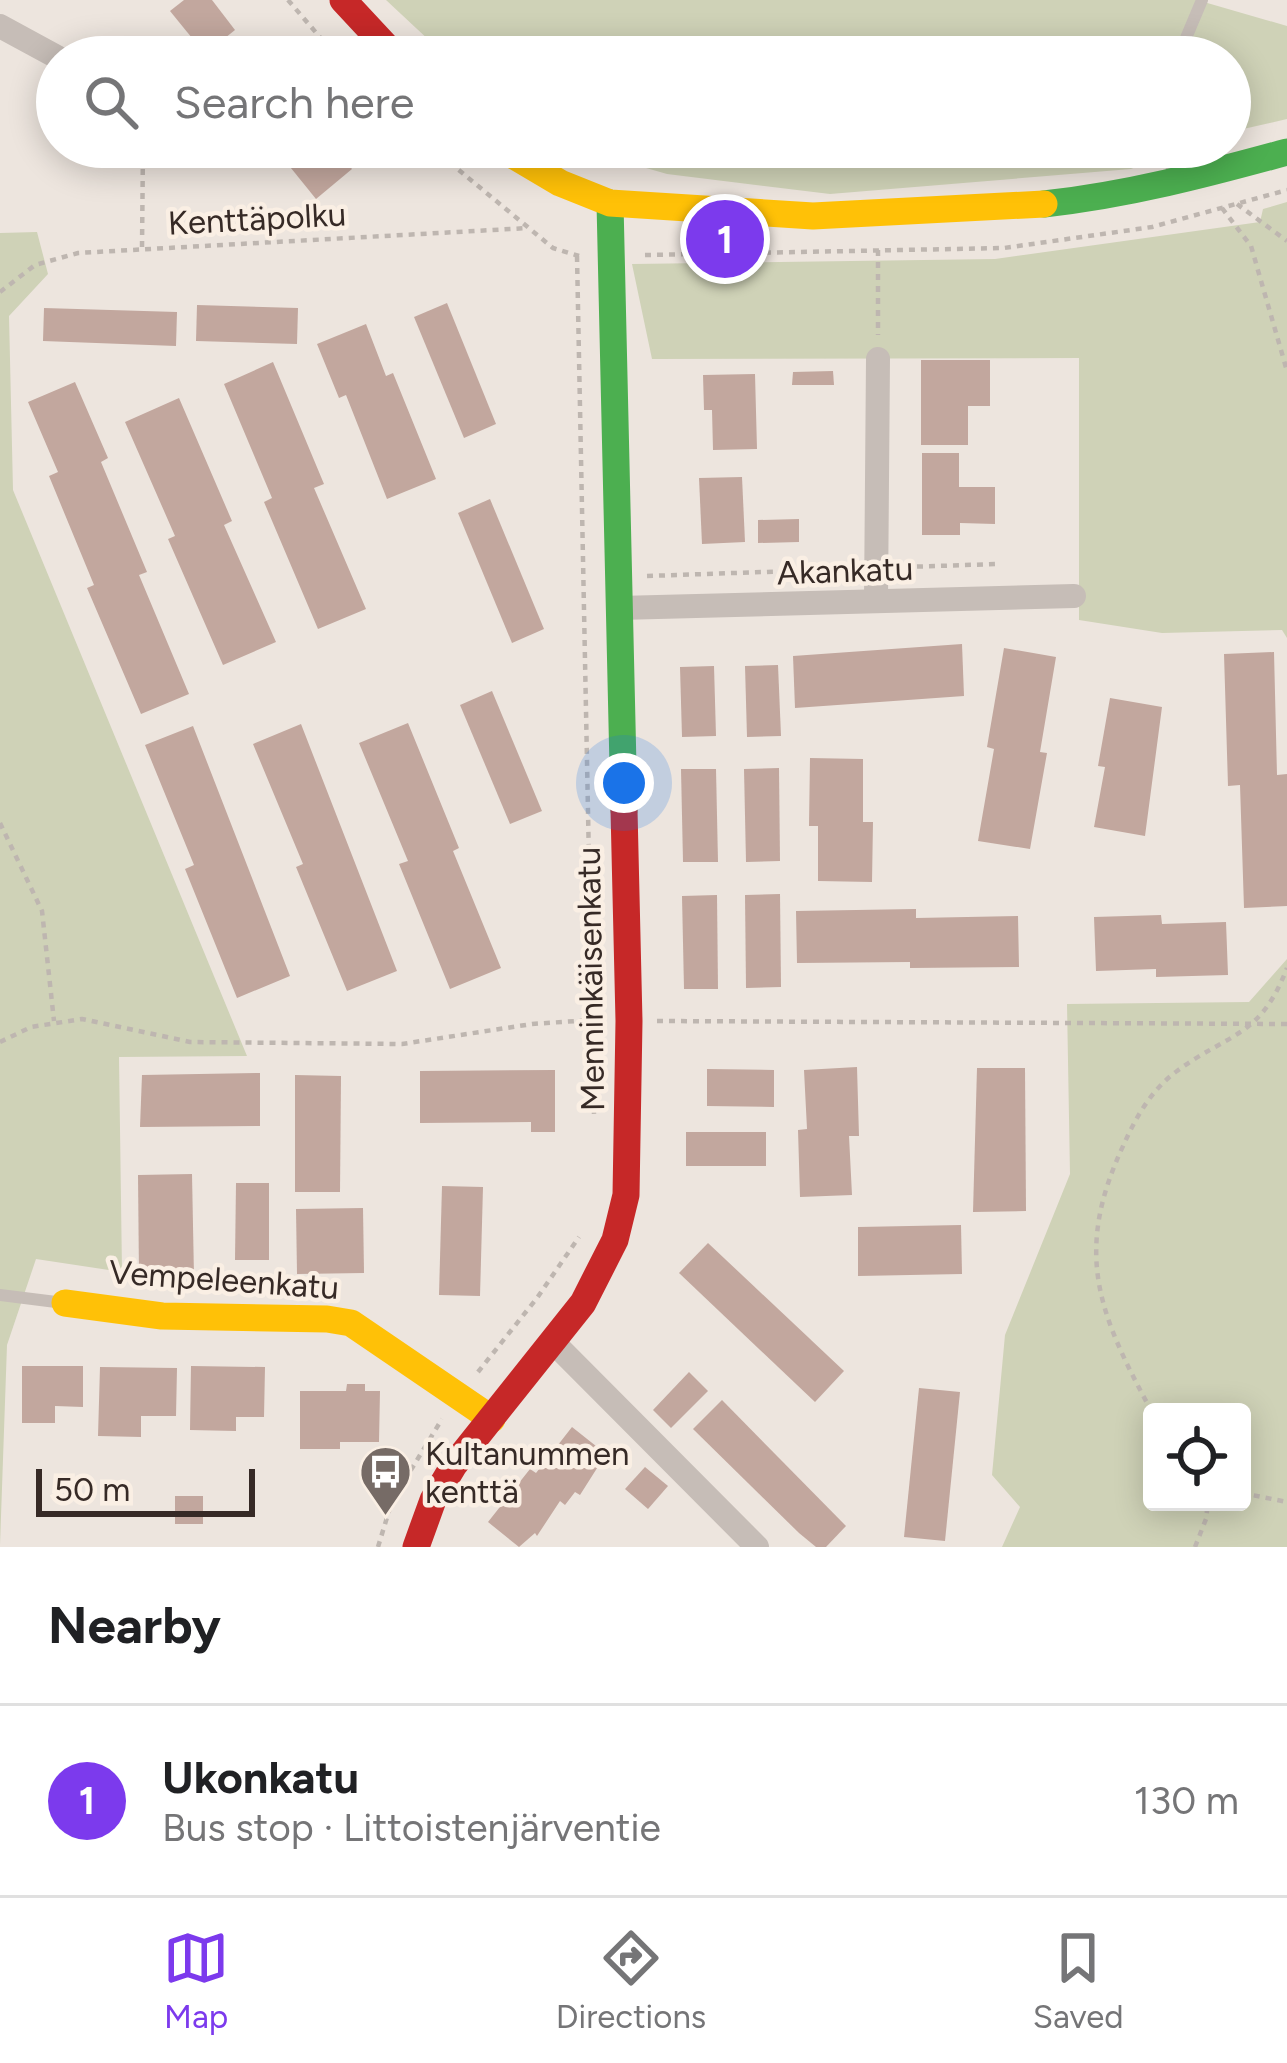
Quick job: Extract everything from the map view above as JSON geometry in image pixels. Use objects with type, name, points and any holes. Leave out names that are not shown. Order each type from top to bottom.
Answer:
[{"type":"street","points":[[343,0],[376,36]]},
{"type":"street","points":[[0,26],[36,46]]},
{"type":"street","points":[[1251,162],[1287,152]]},
{"type":"street","points":[[535,168],[610,203],[813,217],[1001,209],[1094,199],[1227,168]]},
{"type":"street","name":"Menninkäisenkatu","points":[[416,1547],[443,1482],[592,1289],[622,1217],[628,1173],[629,1021],[610,203]]},
{"type":"street","points":[[877,601],[878,359]]},
{"type":"street","name":"Akankatu","points":[[619,608],[1074,596]]},
{"type":"street","name":"Vempeleenkatu","points":[[65,1303],[162,1316],[339,1320],[374,1335],[492,1419]]},
{"type":"street","points":[[554,1343],[757,1547]]},
{"type":"lane","points":[[1187,36],[1202,0]]},
{"type":"lane","points":[[1172,168],[1174,182]]},
{"type":"lane","points":[[0,1295],[65,1303]]},
{"type":"path","points":[[288,0],[319,36]]},
{"type":"path","points":[[142,247],[143,168]]},
{"type":"path","points":[[1237,204],[1287,241]]},
{"type":"path","points":[[1222,208],[1251,246],[1287,371]]},
{"type":"path","name":"Kenttäpolku","points":[[0,292],[35,265],[56,256],[142,247],[528,228]]},
{"type":"path","points":[[725,239],[725,255]]},
{"type":"path","points":[[878,249],[878,359]]},
{"type":"path","points":[[577,256],[594,1125]]},
{"type":"path","points":[[581,578],[998,564]]},
{"type":"path","points":[[0,823],[42,911],[54,1021]]},
{"type":"path","points":[[1148,1403],[1098,1290],[1094,1253],[1102,1200],[1135,1121],[1167,1079],[1254,1025],[1287,968]]},
{"type":"path","points":[[0,1042],[54,1021],[106,1022],[206,1043],[402,1044],[591,1020],[1287,1024]]},
{"type":"path","points":[[378,1547],[382,1526],[405,1476],[460,1394],[537,1298],[586,1222]]},
{"type":"path","points":[[1251,1495],[1287,1502]]},
{"type":"path","points":[[1195,1547],[1207,1511]]},
{"type":"green space","points":[[386,0],[1197,0],[1287,26],[1287,119],[1251,127],[1251,36],[425,36]]},
{"type":"green space","points":[[646,168],[1133,168],[830,194]]},
{"type":"green space","points":[[1287,202],[1287,638],[1282,630],[1162,633],[1079,620],[1079,358],[652,359],[632,264],[995,259],[1260,222],[1263,209]]},
{"type":"green space","points":[[37,232],[48,274],[9,316],[13,490],[247,1056],[119,1057],[122,1272],[36,1259],[7,1345],[0,1545],[0,233]]},
{"type":"green space","points":[[1287,959],[1287,1547],[1002,1547],[1020,1507],[992,1475],[1005,1335],[1070,1174],[1067,1004],[1249,1002]]},
{"type":"building","points":[[184,0],[212,0],[235,30],[228,36],[190,36],[170,11]]},
{"type":"building","points":[[291,168],[351,168],[352,169],[316,199]]},
{"type":"building","points":[[447,303],[496,424],[464,438],[414,317]]},
{"type":"building","points":[[197,305],[298,308],[297,344],[196,341]]},
{"type":"building","points":[[44,308],[177,312],[176,346],[43,341]]},
{"type":"building","points":[[366,324],[386,376],[393,373],[436,479],[387,499],[346,395],[339,398],[317,344]]},
{"type":"building","points":[[921,360],[990,360],[990,406],[968,406],[968,445],[921,445]]},
{"type":"building","points":[[273,362],[324,484],[314,488],[366,609],[318,629],[264,502],[272,498],[224,384]]},
{"type":"building","points":[[833,371],[834,385],[792,385],[793,372]]},
{"type":"building","points":[[755,374],[757,449],[713,450],[712,410],[704,410],[703,375]]},
{"type":"building","points":[[75,382],[108,458],[101,462],[147,572],[139,575],[189,694],[141,714],[87,588],[94,585],[49,476],[58,472],[28,402]]},
{"type":"building","points":[[179,398],[232,521],[224,525],[276,642],[223,665],[168,539],[175,536],[125,422]]},
{"type":"building","points":[[922,453],[959,453],[959,487],[995,487],[995,524],[960,523],[960,535],[922,535]]},
{"type":"building","points":[[742,477],[745,542],[702,544],[699,478]]},
{"type":"building","points":[[490,499],[544,629],[512,643],[458,513]]},
{"type":"building","points":[[799,519],[799,542],[758,543],[758,520]]},
{"type":"building","points":[[962,644],[964,696],[795,708],[793,656]]},
{"type":"building","points":[[1004,648],[1056,657],[1040,752],[1047,753],[1030,849],[978,841],[994,749],[987,747]]},
{"type":"building","points":[[1274,652],[1277,775],[1287,774],[1287,906],[1244,908],[1240,785],[1228,786],[1224,654]]},
{"type":"building","points":[[778,665],[781,736],[747,737],[745,666]]},
{"type":"building","points":[[714,666],[716,736],[682,737],[680,667]]},
{"type":"building","points":[[492,691],[542,811],[510,824],[460,705]]},
{"type":"building","points":[[1110,698],[1162,707],[1145,836],[1094,827]]},
{"type":"building","points":[[408,723],[501,968],[450,989],[399,864],[408,861],[359,743]]},
{"type":"building","points":[[301,724],[397,971],[347,991],[296,867],[303,864],[253,744]]},
{"type":"building","points":[[193,726],[290,976],[237,998],[185,869],[194,865],[145,745]]},
{"type":"building","points":[[810,758],[863,759],[863,822],[873,822],[872,882],[818,881],[818,826],[809,826]]},
{"type":"building","points":[[779,768],[780,861],[746,862],[744,769]]},
{"type":"building","points":[[681,769],[716,769],[718,862],[683,862]]},
{"type":"building","points":[[780,894],[781,987],[746,988],[745,895]]},
{"type":"building","points":[[717,895],[718,989],[684,989],[682,896]]},
{"type":"building","points":[[916,909],[916,918],[1018,916],[1019,967],[797,963],[796,911]]},
{"type":"building","points":[[1161,915],[1162,924],[1226,922],[1228,975],[1156,977],[1156,969],[1096,971],[1094,917]]},
{"type":"building","points":[[857,1067],[859,1136],[849,1136],[852,1195],[800,1197],[798,1130],[807,1129],[804,1070]]},
{"type":"building","points":[[977,1068],[1025,1068],[1026,1211],[973,1212]]},
{"type":"building","points":[[707,1069],[774,1070],[774,1107],[707,1106]]},
{"type":"building","points":[[555,1070],[555,1132],[531,1132],[531,1122],[420,1123],[420,1071]]},
{"type":"building","points":[[260,1073],[260,1126],[140,1127],[142,1075]]},
{"type":"building","points":[[295,1075],[341,1076],[340,1192],[295,1192]]},
{"type":"building","points":[[686,1132],[766,1132],[766,1166],[686,1166]]},
{"type":"building","points":[[192,1174],[194,1276],[139,1276],[138,1175]]},
{"type":"building","points":[[236,1183],[269,1183],[269,1260],[235,1260]]},
{"type":"building","points":[[442,1186],[483,1187],[480,1296],[439,1295]]},
{"type":"building","points":[[363,1208],[364,1273],[297,1274],[296,1209]]},
{"type":"building","points":[[961,1225],[962,1274],[858,1276],[858,1227]]},
{"type":"building","points":[[708,1243],[844,1371],[815,1402],[679,1273]]},
{"type":"building","points":[[22,1366],[83,1366],[83,1407],[55,1406],[55,1423],[22,1423]]},
{"type":"building","points":[[191,1366],[265,1367],[264,1417],[236,1417],[236,1431],[190,1430]]},
{"type":"building","points":[[100,1367],[177,1368],[176,1416],[141,1416],[141,1437],[98,1436]]},
{"type":"building","points":[[689,1372],[708,1391],[671,1428],[653,1410]]},
{"type":"building","points":[[347,1384],[365,1384],[365,1391],[380,1391],[379,1442],[300,1449],[300,1391],[346,1391]]},
{"type":"building","points":[[919,1388],[960,1392],[945,1541],[904,1537]]},
{"type":"building","points":[[722,1400],[846,1526],[826,1547],[816,1547],[799,1533],[693,1429]]},
{"type":"building","points":[[572,1427],[606,1454],[580,1495],[575,1492],[565,1505],[560,1501],[537,1536],[535,1533],[519,1547],[488,1522],[530,1469],[536,1473]]},
{"type":"building","points":[[645,1467],[668,1486],[648,1509],[625,1489]]},
{"type":"building","points":[[175,1496],[203,1496],[203,1524],[175,1524]]},
{"type":"traffic: fast","points":[[1251,162],[1287,152]]},
{"type":"traffic: fast","points":[[1044,204],[1227,168]]},
{"type":"traffic: fast","points":[[610,203],[624,810]]},
{"type":"traffic: slow","points":[[535,168],[610,203],[813,216],[1044,204]]},
{"type":"traffic: slow","points":[[65,1303],[162,1316],[351,1323],[492,1419]]},
{"type":"traffic: jam","points":[[343,0],[376,36]]},
{"type":"traffic: jam","points":[[416,1547],[433,1500],[454,1465],[583,1303],[615,1240],[626,1195],[629,1021],[624,810]]},
{"type":"place","name":"Ukonkatu","points":[[725,239]]},
{"type":"place","name":"Kultanummen kenttä","points":[[386,1518]]}]
